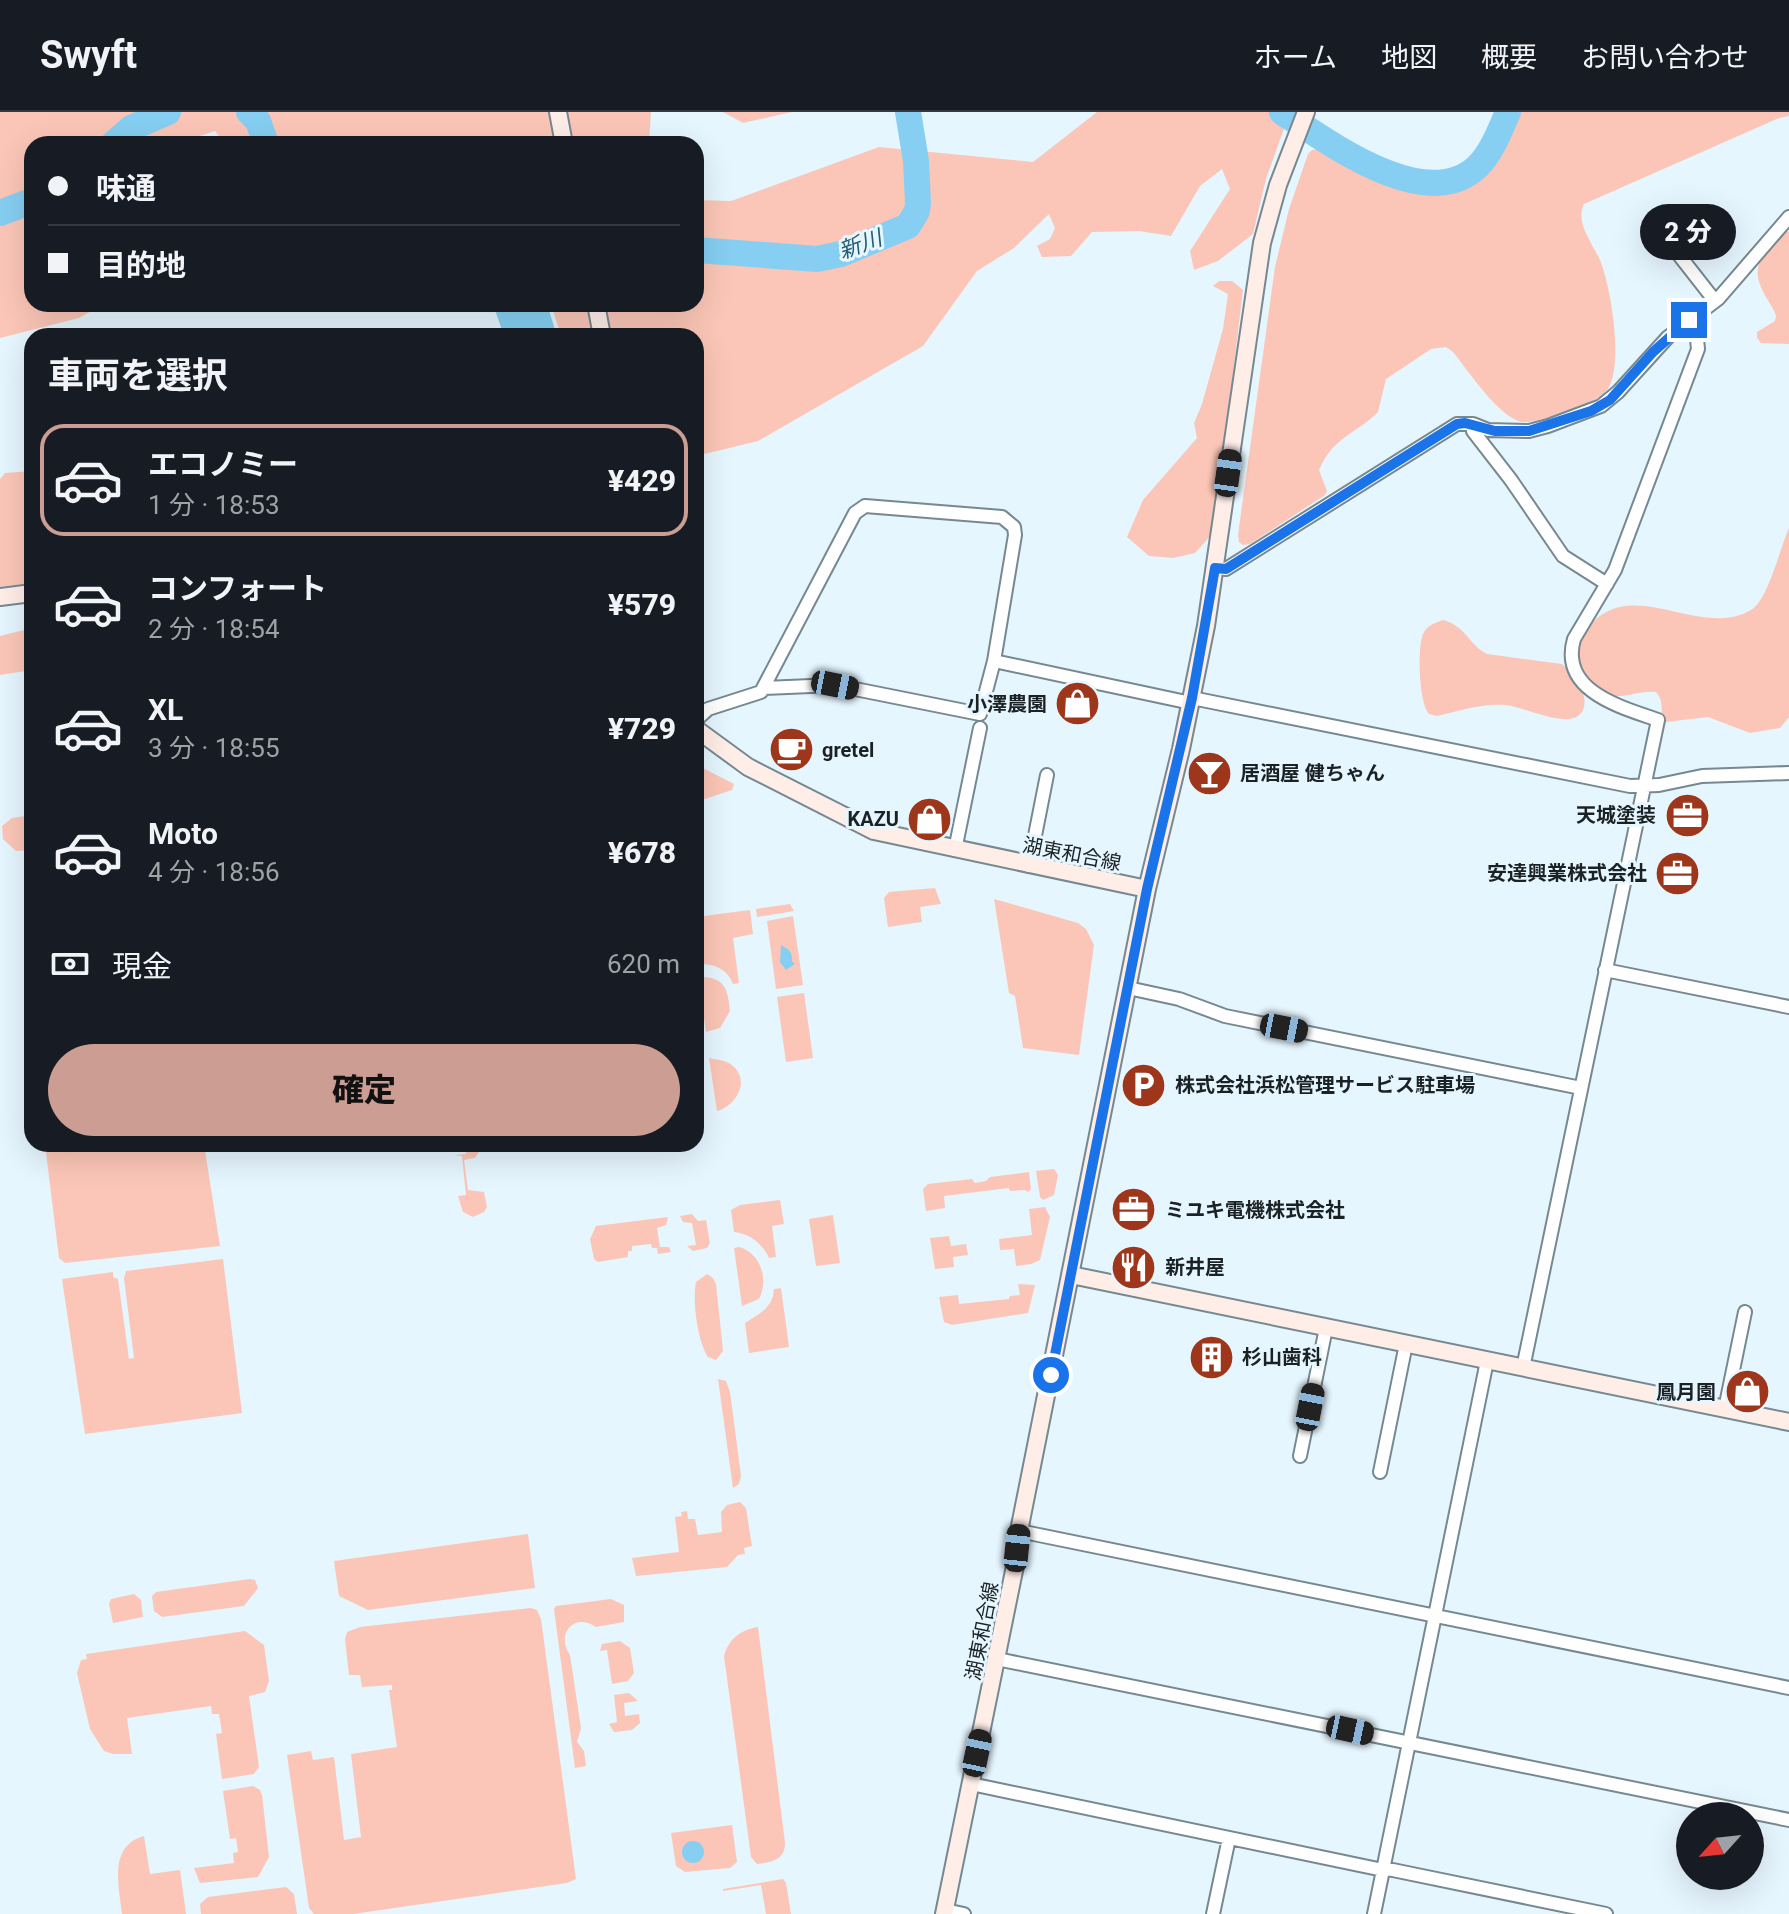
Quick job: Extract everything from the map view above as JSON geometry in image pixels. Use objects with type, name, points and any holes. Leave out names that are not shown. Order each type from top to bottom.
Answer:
[{"type":"main road","points":[[558,112],[562,136]]},
{"type":"main road","points":[[1147,889],[1191,700],[1215,568],[1258,264],[1272,204],[1306,112]]},
{"type":"main road","points":[[0,597],[24,594]]},
{"type":"main road","name":"湖東和合線","points":[[704,735],[748,767],[861,826],[955,850],[1147,889],[945,1912]]},
{"type":"main road","points":[[1071,1275],[1789,1422]]},
{"type":"street","points":[[1215,568],[1226,569],[1457,424],[1465,423],[1495,431],[1529,431],[1591,411],[1610,400],[1653,352],[1715,301],[1789,217]]},
{"type":"street","points":[[1661,232],[1715,301]]},
{"type":"street","points":[[1523,1368],[1658,720],[1594,694],[1583,684],[1571,661],[1574,639],[1618,561],[1698,349],[1696,329],[1689,320]]},
{"type":"street","points":[[1475,425],[1473,431],[1563,556],[1607,584]]},
{"type":"street","points":[[704,713],[757,694],[764,688],[855,513],[865,506],[1002,517],[1009,521],[1015,535],[994,661],[980,714],[835,685],[764,688]]},
{"type":"street","points":[[994,661],[1616,784],[1644,786],[1702,776],[1789,773]]},
{"type":"street","points":[[955,850],[980,728]]},
{"type":"street","points":[[1029,866],[1047,775]]},
{"type":"street","points":[[1605,970],[1789,1007]]},
{"type":"street","points":[[1128,988],[1179,999],[1225,1016],[1581,1088]]},
{"type":"street","points":[[1725,1409],[1745,1312]]},
{"type":"street","points":[[1300,1456],[1326,1328]]},
{"type":"street","points":[[1380,1472],[1406,1344]]},
{"type":"street","points":[[1374,1914],[1487,1361]]},
{"type":"street","points":[[1019,1531],[1789,1688]]},
{"type":"street","points":[[997,1659],[1789,1820]]},
{"type":"street","points":[[971,1784],[1606,1914]]},
{"type":"street","points":[[1213,1914],[1229,1838]]},
{"type":"street","points":[[945,1912],[964,1914]]},
{"type":"shaded area","points":[[0,112],[651,112],[650,136],[219,136],[215,131],[200,136],[24,136],[24,312],[90,312],[79,318],[40,328],[24,328],[24,332],[0,338]]},
{"type":"shaded area","points":[[723,112],[792,112],[743,123]]},
{"type":"shaded area","points":[[1097,112],[1290,112],[1266,179],[1253,234],[1218,261],[1194,270],[1190,251],[1230,189],[1222,169],[1200,186],[1171,236],[1139,231],[1092,232],[1071,256],[1042,257],[1037,246],[1050,239],[1055,228],[1049,214],[1014,248],[977,271],[923,346],[758,441],[704,454],[704,328],[558,328],[554,312],[704,312],[704,200],[731,201],[879,147],[1033,162]]},
{"type":"shaded area","points":[[1518,112],[1789,112],[1789,116],[1584,204],[1583,225],[1604,272],[1614,324],[1613,375],[1604,393],[1595,400],[1558,415],[1535,421],[1517,420],[1497,405],[1453,352],[1446,347],[1431,349],[1386,379],[1378,412],[1331,450],[1319,470],[1327,491],[1325,495],[1250,544],[1243,545],[1238,535],[1275,267],[1289,209],[1308,154],[1317,149],[1328,151],[1368,173],[1404,187],[1440,192],[1458,189],[1474,181],[1489,167],[1502,148]]},
{"type":"shaded area","points":[[1784,231],[1789,232],[1789,344],[1761,343],[1757,332],[1775,321],[1776,316],[1758,278],[1759,263]]},
{"type":"shaded area","points":[[1219,281],[1232,281],[1243,290],[1214,532],[1195,553],[1173,558],[1149,556],[1127,537],[1143,500],[1197,438],[1194,423],[1223,329],[1228,294],[1213,286]]},
{"type":"shaded area","points":[[24,472],[24,584],[0,587],[0,479],[5,473]]},
{"type":"shaded area","points":[[1789,528],[1789,717],[1780,728],[1750,733],[1708,717],[1666,722],[1656,692],[1624,696],[1605,694],[1583,674],[1577,655],[1581,637],[1599,617],[1619,607],[1640,606],[1708,618],[1730,617],[1751,610],[1763,596]]},
{"type":"shaded area","points":[[1443,620],[1457,626],[1487,654],[1562,664],[1584,695],[1584,707],[1579,715],[1561,719],[1505,705],[1470,708],[1437,716],[1429,714],[1421,688],[1421,641],[1427,628]]},
{"type":"shaded area","points":[[24,630],[24,671],[0,675],[0,636]]},
{"type":"shaded area","points":[[704,769],[734,784],[732,790],[704,799]]},
{"type":"shaded area","points":[[24,816],[24,850],[16,851],[3,839],[2,826],[12,818]]},
{"type":"shaded area","points":[[935,888],[941,904],[920,907],[922,922],[888,927],[884,898],[889,892]]},
{"type":"shaded area","points":[[994,899],[1078,923],[1086,929],[1094,945],[1079,1055],[1023,1048],[1015,996],[1009,993]]},
{"type":"shaded area","points":[[790,904],[794,911],[757,917],[756,909]]},
{"type":"shaded area","points":[[750,910],[753,934],[733,938],[739,983],[733,984],[720,968],[704,964],[704,916]]},
{"type":"shaded area","points":[[793,916],[803,985],[776,989],[767,921]]},
{"type":"shaded area","points":[[704,977],[723,985],[730,1011],[720,1028],[706,1032]]},
{"type":"shaded area","points":[[804,993],[813,1058],[786,1062],[777,997]]},
{"type":"shaded area","points":[[709,1058],[731,1064],[741,1079],[735,1099],[717,1111]]},
{"type":"shaded area","points":[[46,1152],[205,1152],[220,1246],[65,1263],[59,1258]]},
{"type":"shaded area","points":[[479,1152],[475,1158],[464,1160],[468,1190],[484,1192],[487,1207],[473,1217],[463,1212],[458,1196],[466,1195],[462,1156],[454,1155]]},
{"type":"shaded area","points":[[1054,1169],[1058,1175],[1054,1195],[1043,1200],[1036,1171]]},
{"type":"shaded area","points":[[1029,1172],[1031,1189],[1028,1192],[1010,1191],[1009,1188],[944,1196],[945,1208],[926,1211],[923,1189],[928,1184],[972,1179],[975,1183],[990,1177]]},
{"type":"shaded area","points":[[780,1200],[784,1224],[772,1226],[776,1257],[769,1258],[755,1240],[734,1232],[731,1210],[740,1205]]},
{"type":"shaded area","points":[[1045,1207],[1050,1217],[1040,1260],[1016,1266],[1014,1249],[1000,1250],[999,1239],[1032,1235],[1029,1209]]},
{"type":"shaded area","points":[[692,1214],[698,1221],[706,1220],[710,1243],[707,1248],[693,1251],[687,1246],[696,1245],[692,1223],[683,1222],[680,1216]]},
{"type":"shaded area","points":[[833,1215],[840,1263],[816,1266],[809,1219]]},
{"type":"shaded area","points":[[668,1217],[666,1225],[657,1228],[660,1247],[669,1247],[671,1252],[658,1254],[657,1248],[652,1248],[651,1244],[632,1246],[628,1257],[598,1262],[594,1259],[590,1239],[596,1226]]},
{"type":"shaded area","points":[[949,1236],[951,1246],[966,1244],[968,1255],[953,1257],[954,1267],[935,1269],[930,1238]]},
{"type":"shaded area","points":[[739,1247],[758,1261],[763,1276],[759,1299],[742,1306],[734,1248]]},
{"type":"shaded area","points":[[223,1259],[242,1413],[85,1434],[62,1279],[113,1272],[113,1277],[118,1279],[129,1359],[134,1358],[124,1278],[126,1271]]},
{"type":"shaded area","points":[[707,1274],[716,1284],[723,1351],[716,1360],[708,1357],[704,1350],[695,1310],[696,1282]]},
{"type":"shaded area","points":[[1018,1284],[1035,1285],[1028,1313],[952,1325],[944,1322],[939,1297],[958,1295],[959,1304],[1009,1299],[1010,1296],[1020,1295]]},
{"type":"shaded area","points":[[781,1288],[789,1347],[749,1353],[745,1323],[768,1306],[774,1289]]},
{"type":"shaded area","points":[[718,1379],[726,1381],[730,1392],[741,1476],[739,1484],[733,1488]]},
{"type":"shaded area","points":[[740,1502],[746,1508],[752,1546],[744,1548],[745,1554],[738,1555],[727,1567],[636,1576],[632,1558],[679,1552],[675,1517],[682,1516],[681,1512],[687,1511],[688,1519],[695,1519],[698,1535],[722,1532],[721,1512],[727,1505]]},
{"type":"shaded area","points":[[528,1534],[535,1588],[368,1610],[339,1596],[334,1561]]},
{"type":"shaded area","points":[[255,1580],[258,1588],[244,1606],[162,1617],[154,1611],[152,1596],[156,1592]]},
{"type":"shaded area","points":[[134,1594],[141,1600],[143,1617],[113,1623],[109,1604],[111,1599]]},
{"type":"shaded area","points":[[611,1599],[624,1605],[624,1622],[596,1627],[588,1623],[575,1623],[566,1633],[581,1728],[577,1742],[584,1751],[586,1766],[575,1768],[554,1609],[556,1606]]},
{"type":"shaded area","points":[[531,1608],[537,1610],[541,1619],[576,1879],[567,1883],[353,1914],[314,1914],[309,1908],[287,1755],[311,1751],[313,1760],[334,1757],[344,1840],[361,1837],[351,1754],[397,1747],[389,1690],[392,1690],[392,1685],[362,1687],[360,1675],[349,1675],[347,1632],[360,1627]]},
{"type":"shaded area","points":[[758,1627],[785,1843],[780,1857],[757,1864],[751,1857],[724,1656],[736,1636]]},
{"type":"shaded area","points":[[245,1631],[264,1645],[269,1681],[265,1692],[249,1696],[259,1767],[254,1774],[222,1779],[216,1734],[222,1733],[219,1714],[212,1714],[211,1706],[127,1718],[132,1754],[104,1751],[90,1729],[77,1673],[81,1660],[87,1659],[86,1654]]},
{"type":"shaded area","points":[[620,1641],[630,1648],[634,1673],[628,1681],[612,1684],[607,1650],[600,1651],[602,1644]]},
{"type":"shaded area","points":[[629,1693],[638,1701],[624,1703],[625,1716],[639,1714],[640,1723],[632,1730],[614,1732],[609,1724],[617,1722],[614,1695]]},
{"type":"shaded area","points":[[253,1786],[262,1795],[269,1857],[258,1877],[200,1883],[194,1868],[234,1863],[233,1853],[238,1852],[236,1838],[230,1839],[223,1791]]},
{"type":"shaded area","points":[[732,1825],[737,1862],[730,1868],[685,1872],[676,1866],[671,1833]]},
{"type":"shaded area","points":[[144,1836],[150,1874],[180,1870],[186,1914],[122,1914],[118,1880],[120,1858],[125,1848]]},
{"type":"shaded area","points":[[783,1879],[791,1914],[766,1914],[761,1885],[723,1891],[723,1889]]},
{"type":"shaded area","points":[[286,1887],[294,1894],[297,1914],[201,1914],[200,1904],[208,1897]]},
{"type":"water","points":[[496,312],[550,312],[554,328],[501,328]]},
{"type":"water","points":[[781,945],[790,951],[795,964],[786,970],[780,962]]},
{"type":"water","points":[[693,1841],[701,1844],[704,1852],[701,1860],[693,1863],[685,1860],[682,1852],[685,1844]]},
{"type":"waterway","name":"新川","points":[[122,136],[131,128],[168,112]]},
{"type":"waterway","name":"新川","points":[[249,112],[258,121],[263,136]]},
{"type":"waterway","name":"新川","points":[[704,251],[817,259],[841,254],[908,226],[918,203],[916,161],[908,112]]},
{"type":"waterway","name":"新川","points":[[1282,112],[1378,169],[1406,179],[1432,183],[1457,179],[1478,166],[1492,148],[1508,112]]},
{"type":"waterway","name":"新川","points":[[0,213],[24,204]]},
{"type":"place","name":"小澤農園","points":[[1078,704]]},
{"type":"place","name":"gretel","points":[[791,750]]},
{"type":"place","name":"居酒屋 健ちゃん","points":[[1209,773]]},
{"type":"place","name":"天城塗装","points":[[1687,815]]},
{"type":"place","name":"KAZU","points":[[930,819]]},
{"type":"place","name":"安達興業株式会社","points":[[1678,873]]},
{"type":"place","name":"株式会社浜松管理サービス駐車場","points":[[1144,1085]]},
{"type":"place","name":"ミユキ電機株式会社","points":[[1134,1210]]},
{"type":"place","name":"新井屋","points":[[1134,1267]]},
{"type":"place","name":"杉山歯科","points":[[1211,1357]]},
{"type":"place","name":"鳳月園","points":[[1747,1392]]},
{"type":"route","points":[[1051,1375],[1147,889],[1192,698],[1215,568],[1226,569],[1457,424],[1473,424],[1495,431],[1529,431],[1601,406],[1618,392],[1668,337],[1689,320]]}]
